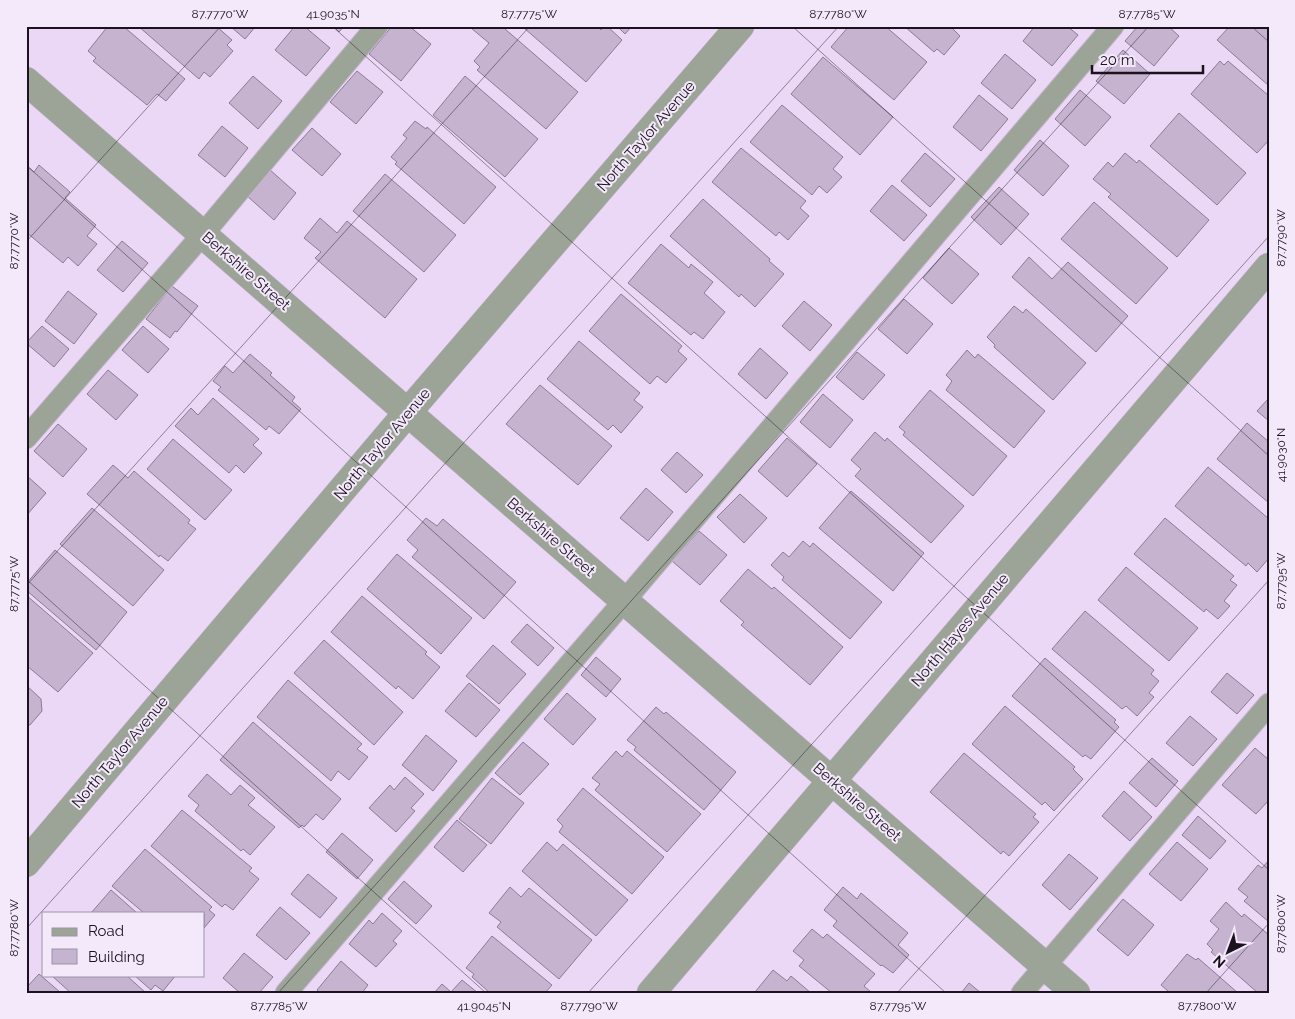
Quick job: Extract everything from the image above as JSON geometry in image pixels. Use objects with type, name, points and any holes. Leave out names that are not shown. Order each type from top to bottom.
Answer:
[{"type":"street","name":"North Taylor Avenue","points":[[26,862],[408,412],[740,26]]},
{"type":"street","name":"Berkshire Street","points":[[26,80],[1076,993]]},
{"type":"street","name":"North Hayes Avenue","points":[[651,993],[1269,268]]},
{"type":"lane","points":[[26,438],[202,234],[377,26]]},
{"type":"lane","points":[[286,993],[625,600],[1113,26]]},
{"type":"lane","points":[[1022,993],[1269,704]]},
{"type":"building","points":[[108,26],[123,26],[185,79],[166,101],[157,94],[147,105],[93,61],[96,58],[88,51]]},
{"type":"building","points":[[138,26],[216,26],[232,40],[227,45],[233,51],[210,77],[204,72],[199,79]]},
{"type":"building","points":[[230,26],[256,26],[245,39]]},
{"type":"building","points":[[295,26],[304,26],[330,48],[306,76],[275,50]]},
{"type":"building","points":[[333,26],[344,26],[339,32]]},
{"type":"building","points":[[392,26],[409,26],[431,44],[401,81],[369,54]]},
{"type":"building","points":[[473,26],[507,26],[505,29],[578,92],[546,129],[477,70],[480,67],[474,61],[489,43],[471,28]]},
{"type":"building","points":[[526,26],[597,26],[601,30],[604,26],[607,26],[622,40],[586,82],[524,28]]},
{"type":"building","points":[[617,26],[632,26],[625,34]]},
{"type":"building","points":[[849,26],[885,26],[927,62],[894,100],[831,47]]},
{"type":"building","points":[[904,26],[955,26],[953,29],[960,36],[944,55],[937,49],[934,52]]},
{"type":"building","points":[[1035,26],[1067,26],[1078,35],[1052,66],[1023,41]]},
{"type":"building","points":[[1138,26],[1168,26],[1179,36],[1154,66],[1125,41]]},
{"type":"building","points":[[1230,26],[1241,28],[1243,26],[1269,26],[1269,86],[1217,40]]},
{"type":"building","points":[[1123,50],[1150,74],[1124,104],[1096,81]]},
{"type":"building","points":[[1005,54],[1036,80],[1012,109],[981,83]]},
{"type":"building","points":[[823,57],[893,117],[860,155],[791,94]]},
{"type":"building","points":[[1220,61],[1224,65],[1228,61],[1269,96],[1269,140],[1257,153],[1191,94]]},
{"type":"building","points":[[357,71],[383,92],[356,124],[330,102]]},
{"type":"building","points":[[253,76],[282,101],[258,129],[229,103]]},
{"type":"building","points":[[465,76],[538,139],[505,177],[433,115]]},
{"type":"building","points":[[1080,90],[1111,117],[1085,146],[1055,119]]},
{"type":"building","points":[[979,95],[1008,119],[981,151],[953,127]]},
{"type":"building","points":[[782,105],[843,157],[833,169],[842,177],[827,193],[819,186],[812,195],[750,142]]},
{"type":"building","points":[[1179,113],[1246,173],[1217,205],[1150,146]]},
{"type":"building","points":[[415,121],[426,129],[427,127],[496,187],[464,224],[395,164],[397,162],[391,157],[407,138],[403,135]]},
{"type":"building","points":[[222,126],[248,148],[225,177],[198,155]]},
{"type":"building","points":[[312,128],[341,154],[322,176],[292,150]]},
{"type":"building","points":[[1040,140],[1069,166],[1043,196],[1014,170]]},
{"type":"building","points":[[741,148],[806,201],[800,208],[809,216],[788,240],[779,232],[776,236],[712,182]]},
{"type":"building","points":[[925,153],[955,179],[930,207],[901,181]]},
{"type":"building","points":[[1125,153],[1137,163],[1139,160],[1209,220],[1177,257],[1108,197],[1111,194],[1093,179],[1108,162],[1113,167]]},
{"type":"building","points":[[26,165],[34,172],[39,165],[70,192],[65,198],[96,225],[87,236],[97,244],[78,266],[68,257],[63,263],[26,232]]},
{"type":"building","points":[[269,169],[296,193],[274,220],[246,195]]},
{"type":"building","points":[[385,174],[456,235],[424,272],[353,211]]},
{"type":"building","points":[[892,185],[927,215],[904,241],[870,211]]},
{"type":"building","points":[[999,187],[1029,214],[1001,245],[971,217]]},
{"type":"building","points":[[703,199],[784,274],[755,307],[741,294],[739,297],[670,236]]},
{"type":"building","points":[[1094,202],[1168,268],[1136,304],[1061,239]]},
{"type":"building","points":[[320,218],[337,233],[347,221],[417,279],[385,318],[315,258],[321,252],[304,238]]},
{"type":"building","points":[[122,241],[148,263],[123,292],[97,270]]},
{"type":"building","points":[[661,244],[689,268],[691,264],[713,282],[704,293],[725,312],[703,339],[694,332],[691,335],[628,283]]},
{"type":"building","points":[[949,248],[979,274],[952,304],[923,278]]},
{"type":"building","points":[[1029,257],[1052,279],[1068,262],[1128,316],[1096,352],[1012,277]]},
{"type":"building","points":[[172,286],[198,306],[170,338],[146,319]]},
{"type":"building","points":[[68,291],[97,314],[74,344],[45,321]]},
{"type":"building","points":[[621,294],[682,346],[678,351],[687,359],[666,383],[657,376],[650,384],[589,331]]},
{"type":"building","points":[[904,299],[933,324],[907,354],[878,329]]},
{"type":"building","points":[[804,301],[832,325],[810,351],[782,326]]},
{"type":"building","points":[[1014,306],[1023,313],[1026,309],[1086,363],[1053,400],[994,347],[995,345],[987,337]]},
{"type":"building","points":[[42,326],[69,349],[54,367],[26,343]]},
{"type":"building","points":[[143,326],[169,349],[148,373],[122,350]]},
{"type":"building","points":[[579,341],[640,393],[634,400],[643,407],[621,433],[613,425],[608,430],[547,379]]},
{"type":"building","points":[[760,348],[788,373],[766,399],[738,374]]},
{"type":"building","points":[[967,350],[975,358],[978,354],[1045,411],[1014,448],[946,390],[952,381],[946,375]]},
{"type":"building","points":[[857,352],[885,375],[863,400],[836,377]]},
{"type":"building","points":[[250,354],[295,397],[292,401],[301,409],[279,434],[269,426],[266,430],[218,390],[221,387],[213,381],[225,366],[233,373]]},
{"type":"building","points":[[108,370],[138,395],[116,420],[87,394]]},
{"type":"building","points":[[540,385],[612,446],[578,485],[506,424]]},
{"type":"building","points":[[930,390],[1007,456],[973,496],[903,435],[905,432],[899,427]]},
{"type":"building","points":[[823,394],[853,420],[830,448],[800,422]]},
{"type":"building","points":[[213,398],[259,439],[253,445],[262,453],[244,473],[236,465],[229,473],[175,426],[191,408],[198,415]]},
{"type":"building","points":[[1269,398],[1269,421],[1257,411]]},
{"type":"building","points":[[1247,423],[1269,442],[1269,503],[1217,459]]},
{"type":"building","points":[[58,424],[87,449],[63,477],[34,451]]},
{"type":"building","points":[[875,432],[885,441],[887,438],[964,506],[931,543],[855,476],[861,469],[851,460]]},
{"type":"building","points":[[787,438],[817,464],[787,497],[758,471]]},
{"type":"building","points":[[173,439],[232,490],[205,520],[147,469]]},
{"type":"building","points":[[677,452],[703,475],[686,493],[661,470]]},
{"type":"building","points":[[113,465],[128,478],[134,471],[190,520],[188,523],[196,529],[168,561],[160,555],[159,557],[87,494]]},
{"type":"building","points":[[1208,467],[1269,519],[1269,558],[1257,572],[1248,563],[1246,566],[1175,506]]},
{"type":"building","points":[[26,475],[46,493],[26,516]]},
{"type":"building","points":[[646,488],[673,512],[648,541],[620,518]]},
{"type":"building","points":[[851,491],[924,553],[893,591],[819,528]]},
{"type":"building","points":[[740,494],[767,518],[744,543],[717,517]]},
{"type":"building","points":[[92,508],[164,570],[133,606],[60,544]]},
{"type":"building","points":[[426,518],[437,526],[443,519],[516,582],[484,619],[412,557],[418,550],[407,540]]},
{"type":"building","points":[[1165,518],[1234,576],[1230,580],[1237,585],[1224,601],[1230,606],[1218,619],[1206,609],[1204,612],[1134,554]]},
{"type":"building","points":[[699,531],[727,555],[700,585],[672,561]]},
{"type":"building","points":[[803,541],[810,547],[813,543],[882,602],[850,639],[782,580],[784,577],[771,565],[783,552],[789,557]]},
{"type":"building","points":[[55,550],[127,612],[96,650],[26,590],[26,584]]},
{"type":"building","points":[[397,554],[472,618],[441,654],[367,589]]},
{"type":"building","points":[[1126,567],[1198,628],[1169,661],[1098,600]]},
{"type":"building","points":[[748,569],[772,589],[774,587],[843,647],[810,685],[741,625],[744,622],[720,601]]},
{"type":"building","points":[[26,595],[93,653],[58,692],[26,665]]},
{"type":"building","points":[[362,596],[427,652],[425,654],[440,667],[413,699],[398,686],[396,689],[331,632]]},
{"type":"building","points":[[1085,611],[1154,670],[1151,674],[1159,681],[1149,693],[1154,697],[1137,716],[1126,706],[1122,709],[1052,649]]},
{"type":"building","points":[[527,624],[554,648],[538,666],[511,642]]},
{"type":"building","points":[[324,640],[403,712],[374,745],[294,673]]},
{"type":"building","points":[[493,645],[526,674],[499,704],[466,676]]},
{"type":"building","points":[[596,657],[621,679],[606,697],[581,675]]},
{"type":"building","points":[[1045,658],[1116,720],[1114,722],[1119,727],[1091,759],[1085,755],[1083,757],[1012,696]]},
{"type":"building","points":[[1227,673],[1254,695],[1237,714],[1211,692]]},
{"type":"building","points":[[288,680],[362,744],[357,749],[368,757],[349,780],[338,771],[331,781],[257,717]]},
{"type":"building","points":[[469,683],[500,710],[476,737],[445,711]]},
{"type":"building","points":[[26,685],[41,699],[42,711],[30,725],[26,725]]},
{"type":"building","points":[[567,693],[596,719],[573,745],[544,719]]},
{"type":"building","points":[[1005,706],[1075,767],[1073,769],[1083,779],[1054,811],[1045,802],[1042,805],[972,744]]},
{"type":"building","points":[[656,707],[664,714],[666,712],[736,772],[704,810],[634,750],[636,747],[627,740]]},
{"type":"building","points":[[1190,716],[1217,739],[1193,766],[1166,743]]},
{"type":"building","points":[[253,722],[341,799],[323,820],[316,814],[304,827],[302,825],[299,828],[220,760]]},
{"type":"building","points":[[426,735],[457,761],[433,791],[402,765]]},
{"type":"building","points":[[523,742],[549,764],[520,795],[495,773]]},
{"type":"building","points":[[1255,748],[1269,760],[1269,800],[1256,814],[1222,785]]},
{"type":"building","points":[[616,751],[622,757],[627,751],[701,814],[667,852],[595,790],[600,784],[592,778]]},
{"type":"building","points":[[964,753],[1036,814],[1033,817],[1039,822],[1009,856],[1003,851],[1001,854],[930,792]]},
{"type":"building","points":[[1152,758],[1178,781],[1156,807],[1129,783]]},
{"type":"building","points":[[207,774],[231,795],[240,785],[255,798],[248,805],[275,827],[250,855],[243,849],[241,851],[195,811],[199,805],[188,796]]},
{"type":"building","points":[[405,777],[424,794],[411,808],[415,811],[396,832],[369,808],[390,785],[394,790]]},
{"type":"building","points":[[492,778],[524,803],[491,844],[459,819]]},
{"type":"building","points":[[583,788],[664,857],[632,894],[559,832],[563,826],[557,820]]},
{"type":"building","points":[[1124,791],[1152,817],[1130,841],[1102,816]]},
{"type":"building","points":[[182,810],[252,868],[249,871],[259,879],[233,910],[225,904],[222,907],[151,846]]},
{"type":"building","points":[[1198,816],[1226,841],[1210,859],[1182,835]]},
{"type":"building","points":[[457,820],[487,845],[463,872],[434,847]]},
{"type":"building","points":[[342,833],[373,860],[357,879],[326,852]]},
{"type":"building","points":[[547,842],[557,851],[563,844],[628,900],[596,936],[522,871]]},
{"type":"building","points":[[1177,842],[1208,869],[1181,901],[1149,874]]},
{"type":"building","points":[[145,849],[212,907],[209,910],[215,915],[205,927],[205,912],[143,912],[112,886]]},
{"type":"building","points":[[1069,854],[1098,878],[1070,910],[1042,885]]},
{"type":"building","points":[[1269,860],[1269,922],[1244,901],[1248,897],[1238,889],[1258,865],[1262,868]]},
{"type":"building","points":[[308,874],[337,898],[320,918],[291,894]]},
{"type":"building","points":[[404,881],[432,906],[416,924],[388,899]]},
{"type":"building","points":[[510,887],[521,897],[529,888],[592,940],[559,979],[497,927],[501,922],[489,913]]},
{"type":"building","points":[[843,887],[857,899],[861,893],[908,933],[898,945],[909,955],[893,973],[881,966],[833,926],[837,921],[824,910]]},
{"type":"building","points":[[111,890],[136,912],[92,912]]},
{"type":"building","points":[[1123,899],[1154,925],[1128,956],[1097,930]]},
{"type":"building","points":[[1226,902],[1242,917],[1244,914],[1269,935],[1269,993],[1258,993],[1211,952],[1213,950],[1207,944],[1219,929],[1210,921]]},
{"type":"building","points":[[280,907],[310,933],[286,960],[256,935]]},
{"type":"building","points":[[382,913],[402,931],[393,941],[397,944],[376,967],[349,944],[369,920],[373,924]]},
{"type":"building","points":[[812,929],[823,938],[827,934],[875,974],[864,986],[872,993],[832,993],[799,966],[804,960],[793,951]]},
{"type":"building","points":[[492,936],[552,985],[545,993],[490,993],[472,977],[474,974],[466,968]]},
{"type":"building","points":[[244,953],[273,977],[259,993],[240,993],[223,978]]},
{"type":"building","points":[[1187,954],[1196,960],[1198,958],[1238,993],[1167,993],[1168,991],[1161,985]]},
{"type":"building","points":[[341,961],[368,985],[362,993],[321,993],[317,990]]},
{"type":"building","points":[[773,970],[787,981],[791,976],[811,993],[756,993]]},
{"type":"building","points":[[39,974],[61,993],[26,993],[26,988]]},
{"type":"building","points":[[52,976],[127,976],[146,993],[71,993]]},
{"type":"building","points":[[135,976],[175,976],[163,991],[155,985],[151,990]]},
{"type":"building","points":[[462,980],[478,993],[434,993],[442,984],[451,992]]},
{"type":"building","points":[[969,983],[981,993],[961,993]]}]
